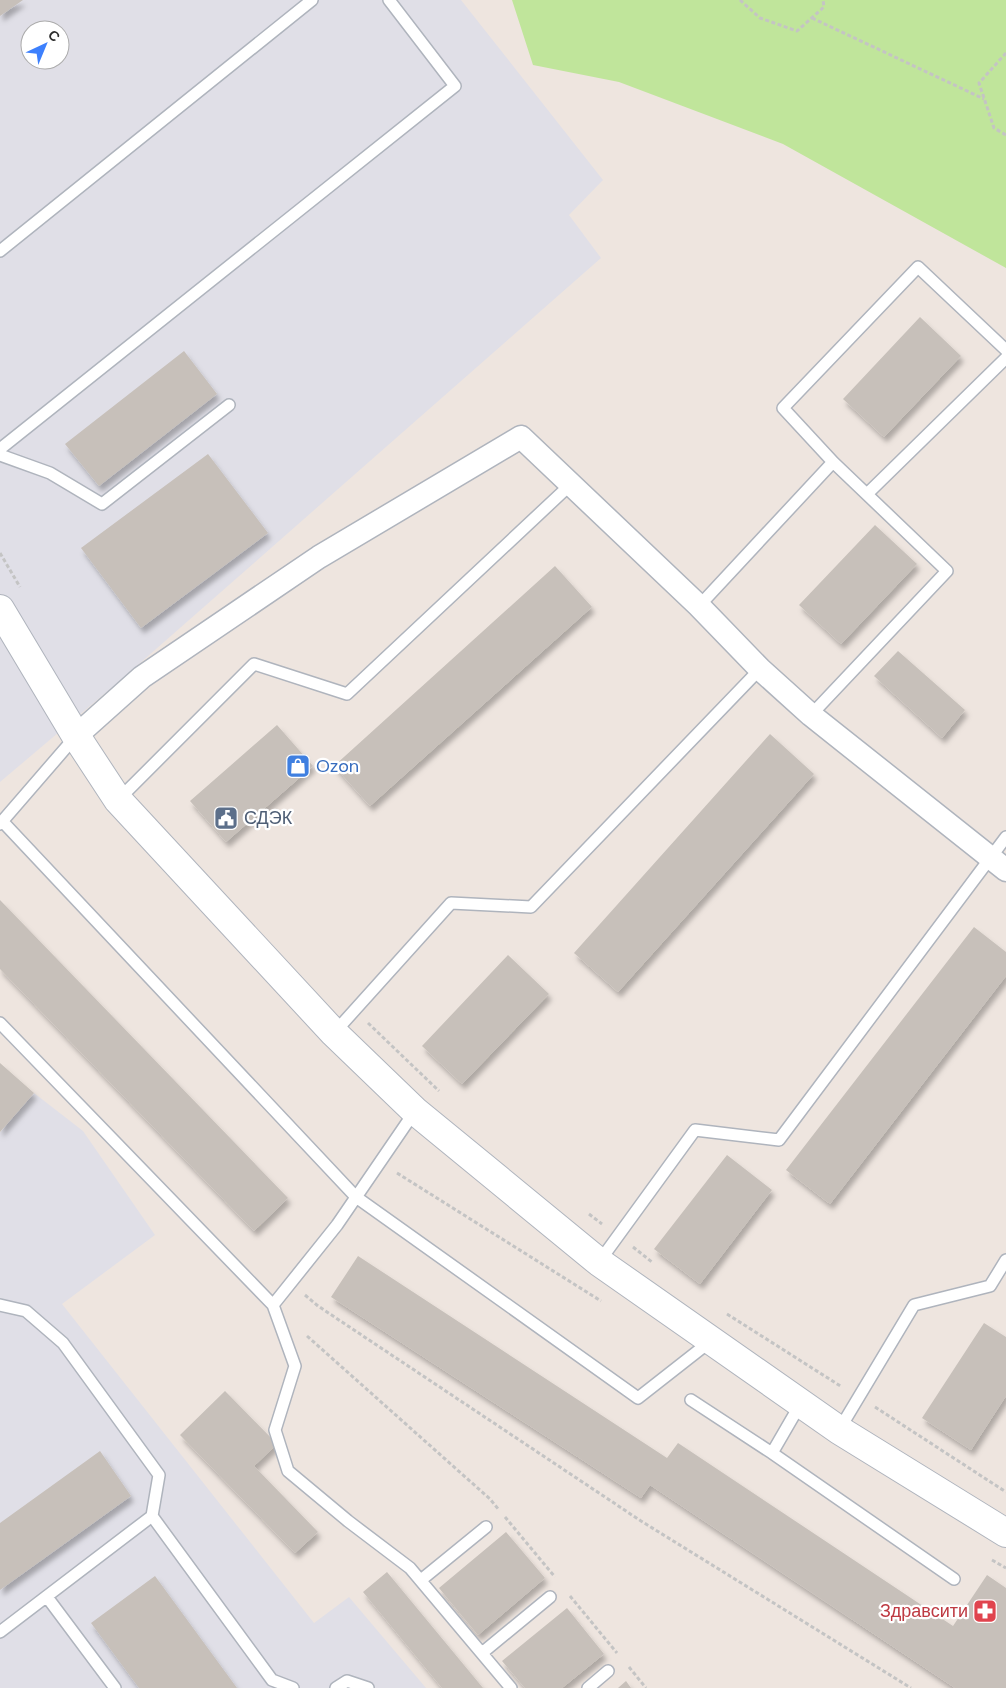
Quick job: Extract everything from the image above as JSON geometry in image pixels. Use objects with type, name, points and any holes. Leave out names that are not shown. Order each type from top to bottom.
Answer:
[{"type":"street","points":[[76,736],[142,677],[319,557],[520,437],[699,606],[760,669],[811,715],[998,864]]},
{"type":"street","points":[[0,609],[76,736],[118,800],[334,1033],[415,1111],[599,1262],[839,1430],[1006,1533]]},
{"type":"lane","points":[[0,251],[312,0]]},
{"type":"lane","points":[[0,449],[455,86],[389,0]]},
{"type":"lane","points":[[811,715],[947,571],[833,462],[783,408],[918,267],[1006,350]]},
{"type":"lane","points":[[867,494],[1006,358]]},
{"type":"lane","points":[[0,455],[50,473],[102,504],[229,406]]},
{"type":"lane","points":[[699,606],[833,462]]},
{"type":"lane","points":[[118,800],[254,664],[347,694],[570,485]]},
{"type":"lane","points":[[334,1033],[450,903],[531,907],[760,669]]},
{"type":"lane","points":[[76,736],[1,823],[356,1197],[638,1398],[713,1340]]},
{"type":"lane","points":[[599,1262],[694,1130],[779,1140],[998,864],[1006,836]]},
{"type":"lane","points":[[0,1024],[273,1305],[295,1366],[274,1430],[288,1471],[348,1521],[410,1568],[511,1688]]},
{"type":"lane","points":[[273,1305],[356,1197],[415,1111]]},
{"type":"lane","points":[[839,1430],[914,1305],[990,1286],[1006,1260]]},
{"type":"lane","points":[[0,1305],[26,1311],[63,1343],[159,1476],[152,1516],[0,1632]]},
{"type":"lane","points":[[691,1400],[772,1453],[954,1579]]},
{"type":"lane","points":[[772,1453],[801,1403]]},
{"type":"lane","points":[[152,1516],[272,1680],[293,1688]]},
{"type":"lane","points":[[421,1580],[486,1527]]},
{"type":"lane","points":[[47,1596],[115,1688]]},
{"type":"lane","points":[[482,1653],[550,1598]]},
{"type":"lane","points":[[588,1688],[608,1671]]},
{"type":"lane","points":[[336,1688],[347,1681],[368,1688]]},
{"type":"path","points":[[740,0],[760,18],[797,31],[824,7],[823,0]]},
{"type":"path","points":[[812,18],[984,99]]},
{"type":"path","points":[[1006,53],[979,83],[994,128],[1006,135]]},
{"type":"path","points":[[0,553],[21,588]]},
{"type":"path","points":[[355,1010],[444,1096]]},
{"type":"path","points":[[586,1212],[656,1265]]},
{"type":"path","points":[[291,1283],[318,1306],[641,1521],[911,1688]]},
{"type":"path","points":[[273,1305],[490,1499],[558,1582]]},
{"type":"path","points":[[719,1309],[1006,1492]]},
{"type":"path","points":[[565,1590],[621,1658]]},
{"type":"path","points":[[627,1665],[646,1688]]},
{"type":"shaded area","points":[[0,0],[461,0],[603,180],[569,215],[601,258],[123,678],[0,782]]},
{"type":"shaded area","points":[[34,1093],[83,1131],[155,1235],[62,1304],[314,1623],[349,1597],[426,1688],[0,1688],[0,1132]]},
{"type":"green space","points":[[512,0],[1006,0],[1006,268],[783,144],[619,82],[533,65]]},
{"type":"building","points":[[0,0],[23,0],[0,16]]},
{"type":"building","points":[[920,317],[961,356],[884,437],[843,399]]},
{"type":"building","points":[[184,351],[217,394],[99,486],[65,444]]},
{"type":"building","points":[[208,454],[268,533],[141,628],[81,548]]},
{"type":"building","points":[[875,525],[917,564],[841,644],[799,605]]},
{"type":"building","points":[[555,566],[592,607],[370,806],[334,766]]},
{"type":"building","points":[[898,651],[965,710],[942,738],[874,676]]},
{"type":"building","points":[[277,725],[313,766],[226,842],[190,801]]},
{"type":"building","points":[[770,734],[814,774],[618,992],[574,953]]},
{"type":"building","points":[[0,900],[288,1198],[254,1231],[0,969]]},
{"type":"building","points":[[974,927],[1006,952],[1006,976],[830,1204],[786,1170]]},
{"type":"building","points":[[508,955],[549,994],[462,1084],[422,1046]]},
{"type":"building","points":[[0,1063],[34,1093],[0,1132]]},
{"type":"building","points":[[727,1155],[772,1190],[700,1284],[654,1249]]},
{"type":"building","points":[[358,1256],[667,1458],[678,1443],[953,1626],[987,1575],[1006,1588],[1006,1688],[955,1688],[650,1485],[641,1498],[331,1297]]},
{"type":"building","points":[[984,1323],[1006,1337],[1006,1396],[971,1450],[922,1418]]},
{"type":"building","points":[[225,1391],[277,1444],[254,1466],[318,1532],[295,1553],[180,1435]]},
{"type":"building","points":[[100,1451],[131,1496],[0,1590],[0,1523]]},
{"type":"building","points":[[506,1532],[545,1578],[478,1635],[439,1588]]},
{"type":"building","points":[[387,1572],[483,1688],[442,1688],[363,1592]]},
{"type":"building","points":[[155,1576],[237,1688],[139,1688],[91,1623]]},
{"type":"building","points":[[567,1608],[604,1654],[562,1688],[525,1688],[502,1661]]},
{"type":"building","points":[[626,1681],[631,1688],[618,1688]]},
{"type":"place","name":"Ozon","points":[[298,766]]},
{"type":"place","name":"СДЭК","points":[[226,818]]},
{"type":"place","name":"Здравсити","points":[[985,1611]]}]
